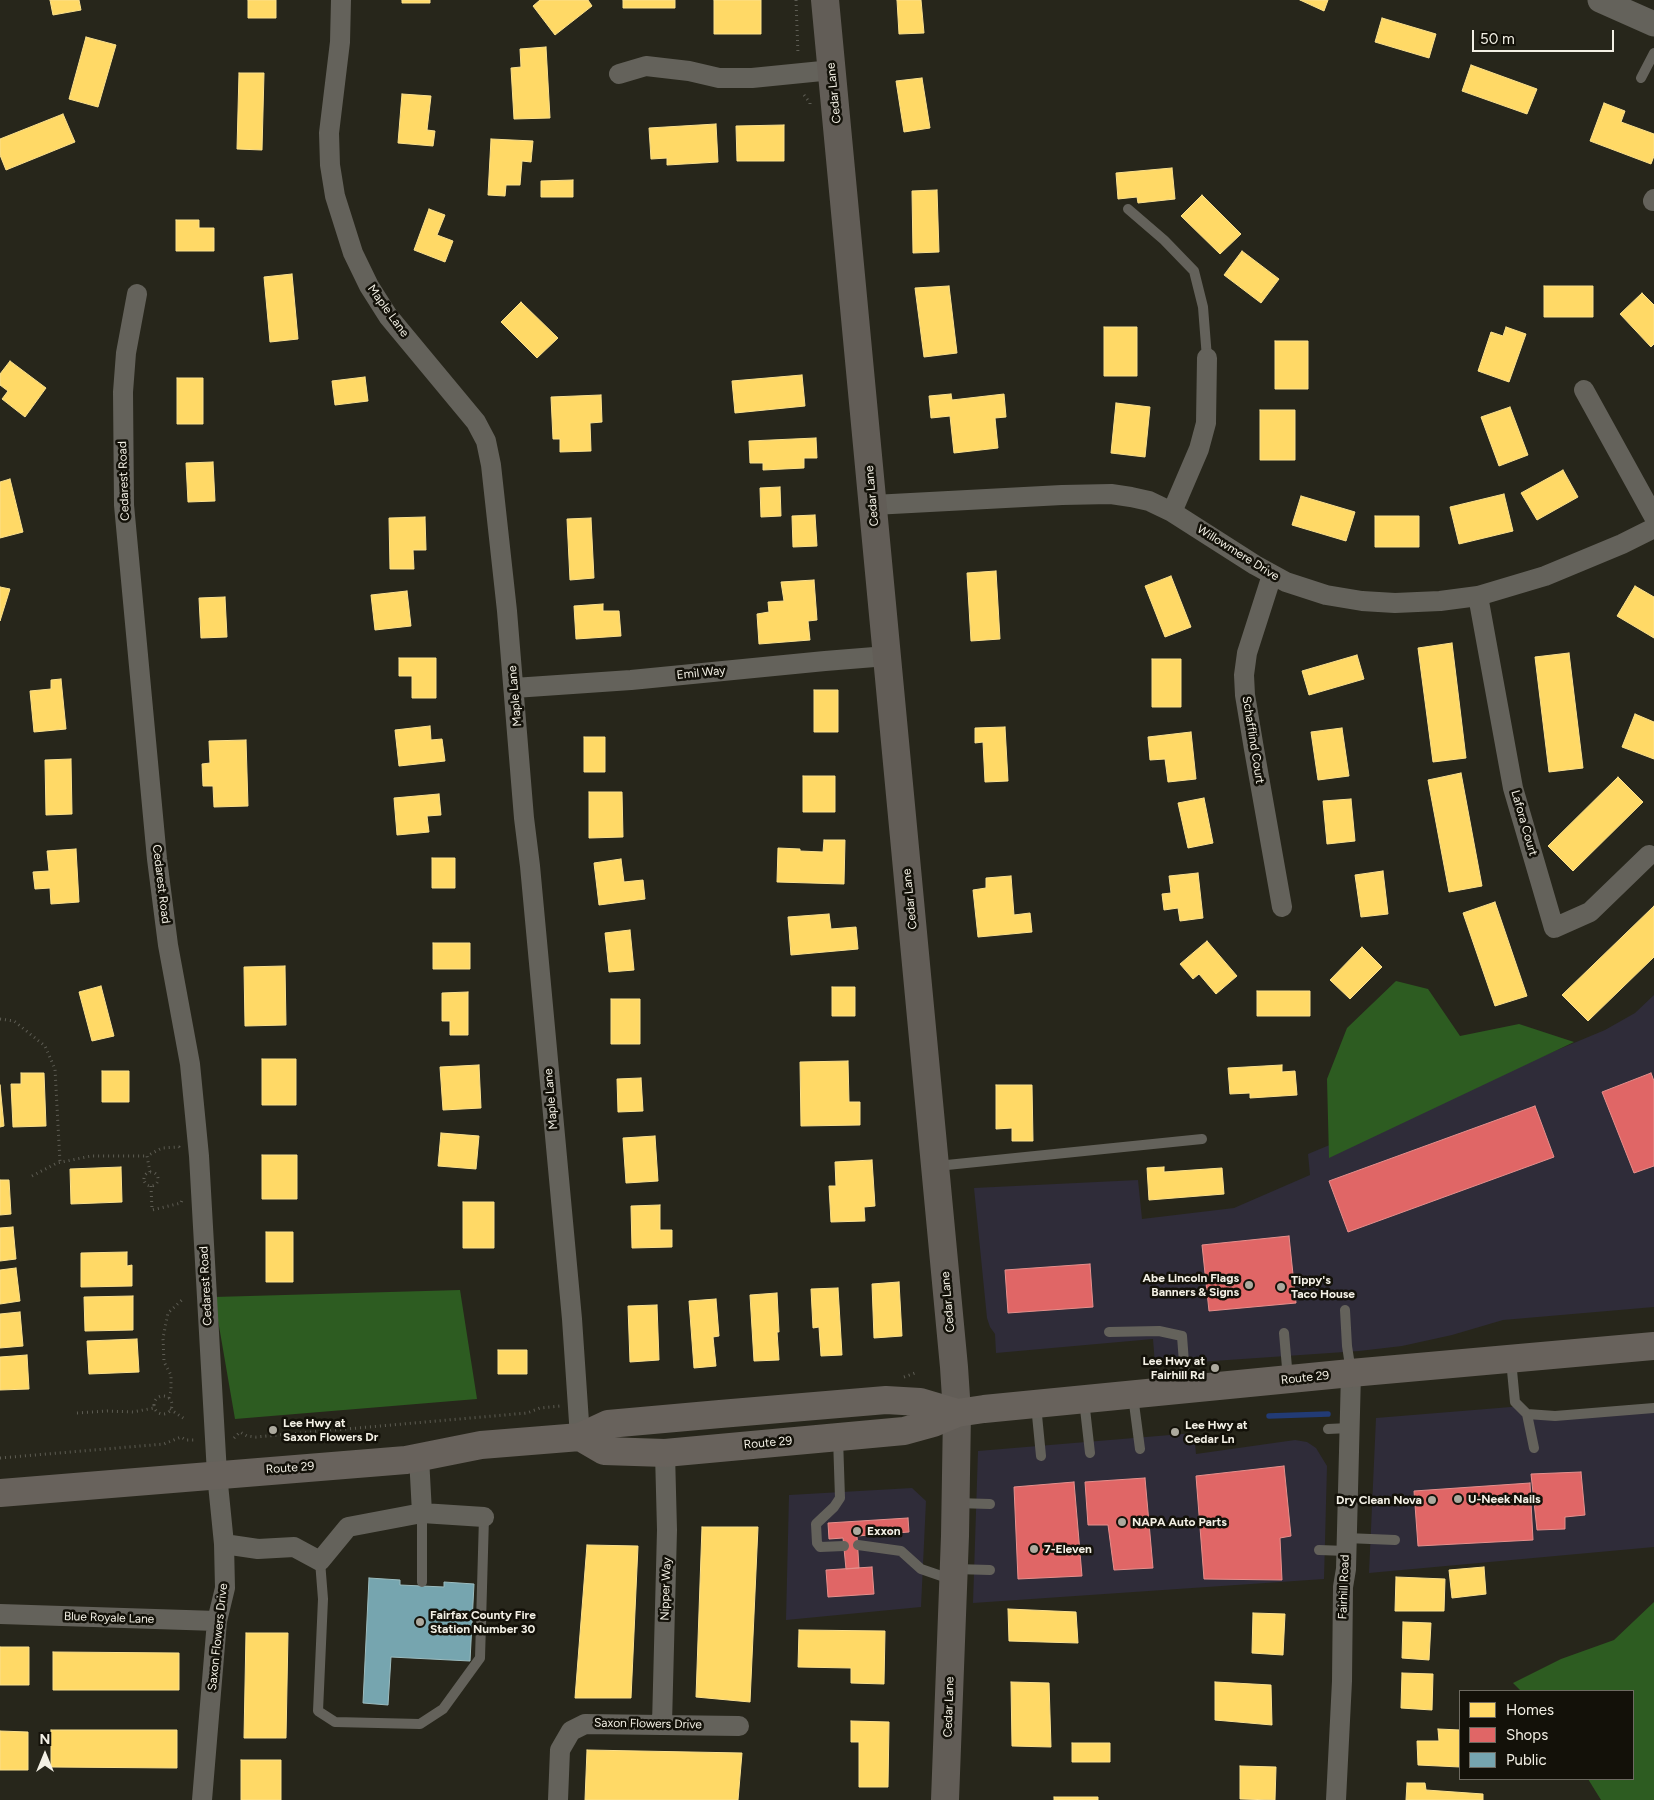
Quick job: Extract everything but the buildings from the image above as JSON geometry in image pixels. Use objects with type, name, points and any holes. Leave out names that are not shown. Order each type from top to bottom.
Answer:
[{"type":"main road","name":"Cedar Lane","points":[[825,0],[936,1166],[957,1413],[954,1574],[945,1800]]},
{"type":"main road","name":"Route 29","points":[[580,1438],[604,1451],[665,1453],[904,1430],[933,1423],[957,1413],[1036,1404],[1654,1346]]},
{"type":"main road","name":"Route 29","points":[[0,1493],[396,1460],[481,1445],[580,1438],[608,1424],[886,1400],[920,1402],[957,1413]]},
{"type":"street","name":"Maple Lane","points":[[341,0],[340,42],[329,133],[330,164],[335,196],[353,253],[369,286],[388,316],[476,422],[486,441],[496,498],[580,1438]]},
{"type":"street","points":[[1600,0],[1654,24]]},
{"type":"street","points":[[619,74],[646,66],[689,71],[719,78],[752,78],[832,70]]},
{"type":"street","name":"Cedarest Road","points":[[137,294],[126,353],[122,434],[124,505],[157,860],[168,944],[190,1064],[199,1156],[217,1474]]},
{"type":"street","points":[[1172,512],[1200,449],[1206,423],[1207,358]]},
{"type":"street","points":[[1584,390],[1654,517]]},
{"type":"street","name":"Willowmere Drive","points":[[873,505],[1062,495],[1111,494],[1132,497],[1149,501],[1172,512],[1286,582],[1326,595],[1362,601],[1395,603],[1440,601],[1478,596],[1545,576],[1622,544],[1654,528]]},
{"type":"street","name":"Schafflind Court","points":[[1272,575],[1247,653],[1244,675],[1245,695],[1282,907]]},
{"type":"street","name":"Lafora Court","points":[[1478,596],[1513,788],[1554,928],[1590,912],[1649,855]]},
{"type":"street","name":"Emil Way","points":[[514,688],[631,680],[887,656]]},
{"type":"street","name":"Fairhill Road","points":[[1336,1800],[1351,1373]]},
{"type":"street","name":"Nipper Way","points":[[662,1724],[667,1530],[665,1453]]},
{"type":"street","points":[[420,1457],[422,1513]]},
{"type":"street","name":"Saxon Flowers Drive","points":[[202,1800],[218,1621],[225,1588],[224,1544],[217,1474]]},
{"type":"street","points":[[224,1544],[258,1549],[294,1547],[320,1561],[348,1527],[422,1513],[484,1517]]},
{"type":"street","name":"Blue Royale Lane","points":[[0,1614],[218,1621]]},
{"type":"street","name":"Saxon Flowers Drive","points":[[558,1800],[560,1750],[571,1731],[585,1724],[739,1726]]},
{"type":"lane","points":[[1642,78],[1654,53]]},
{"type":"lane","points":[[1128,209],[1164,240],[1194,271],[1203,307],[1207,358]]},
{"type":"lane","points":[[936,1166],[1202,1139]]},
{"type":"lane","points":[[1345,1310],[1351,1373]]},
{"type":"lane","points":[[1109,1332],[1159,1331],[1182,1336],[1186,1390]]},
{"type":"lane","points":[[1284,1333],[1288,1380]]},
{"type":"lane","points":[[1511,1359],[1515,1402],[1527,1414],[1534,1448]]},
{"type":"lane","points":[[1133,1395],[1140,1449]]},
{"type":"lane","points":[[1084,1400],[1090,1453]]},
{"type":"lane","points":[[1036,1404],[1041,1456]]},
{"type":"lane","points":[[1527,1414],[1555,1416],[1654,1408]]},
{"type":"lane","points":[[1328,1429],[1349,1428]]},
{"type":"lane","points":[[838,1437],[840,1498],[834,1507],[816,1524],[817,1543],[820,1547],[844,1546]]},
{"type":"lane","points":[[955,1503],[990,1504]]},
{"type":"lane","points":[[422,1513],[422,1582]]},
{"type":"lane","points":[[320,1561],[323,1598],[318,1711],[335,1722],[420,1724],[443,1708],[480,1658],[484,1517]]},
{"type":"lane","points":[[1319,1550],[1395,1540]]},
{"type":"lane","points":[[858,1545],[901,1551],[921,1569],[954,1574],[990,1570]]},
{"type":"path","points":[[796,0],[798,54]]},
{"type":"path","points":[[0,1019],[14,1021],[45,1046],[55,1069],[60,1162]]},
{"type":"path","points":[[32,1176],[60,1162],[91,1156],[148,1156],[162,1148],[179,1147],[184,1154]]},
{"type":"path","points":[[148,1156],[150,1172]]},
{"type":"path","points":[[150,1172],[144,1178],[145,1182],[151,1186]]},
{"type":"path","points":[[150,1172],[154,1173],[158,1178],[155,1184],[151,1186]]},
{"type":"path","points":[[151,1186],[152,1210],[181,1203],[184,1196]]},
{"type":"path","points":[[169,1398],[163,1396],[158,1398],[154,1402],[154,1408],[161,1414],[166,1413],[170,1410],[172,1404],[169,1398],[171,1375],[164,1362],[164,1338],[168,1313],[184,1298]]},
{"type":"path","points":[[902,1378],[915,1373]]},
{"type":"path","points":[[0,1458],[164,1444],[182,1437],[186,1440],[235,1438],[240,1432],[247,1436],[266,1436],[527,1413],[540,1408],[578,1404]]},
{"type":"path","points":[[77,1413],[133,1412],[154,1408]]},
{"type":"path","points":[[170,1410],[186,1420]]},
{"type":"shaded area","points":[[1654,995],[1654,1307],[1503,1320],[1452,1335],[1402,1346],[1359,1351],[1155,1365],[1153,1339],[996,1353],[995,1334],[987,1318],[974,1188],[1138,1180],[1142,1219],[1234,1208],[1310,1175],[1308,1154],[1605,1030],[1635,1013]]},
{"type":"shaded area","points":[[1523,1406],[1525,1419],[1654,1407],[1654,1547],[1369,1573],[1376,1418]]},
{"type":"shaded area","points":[[1194,1433],[1196,1454],[1295,1440],[1307,1442],[1316,1448],[1327,1466],[1324,1579],[973,1603],[978,1451]]},
{"type":"shaded area","points":[[912,1488],[926,1501],[921,1607],[786,1620],[789,1495]]},
{"type":"green space","points":[[1396,981],[1428,989],[1460,1036],[1519,1024],[1574,1042],[1329,1158],[1327,1079],[1347,1028]]},
{"type":"green space","points":[[460,1290],[477,1399],[235,1419],[214,1297]]},
{"type":"green space","points":[[1654,1602],[1654,1800],[1601,1800],[1589,1780],[1634,1780],[1634,1690],[1520,1690],[1513,1683],[1561,1659],[1614,1640]]},
{"type":"waterway","points":[[1269,1416],[1328,1414]]},
{"type":"place","name":"Abe Lincoln Flags Banners & Signs","points":[[1249,1285]]},
{"type":"place","name":"Tippy's Taco House","points":[[1281,1287]]},
{"type":"place","name":"Lee Hwy at Fairhill Rd","points":[[1215,1368]]},
{"type":"place","name":"Lee Hwy at Saxon Flowers Dr","points":[[273,1430]]},
{"type":"place","name":"Lee Hwy at Cedar Ln","points":[[1175,1432]]},
{"type":"place","name":"U-Neek Nails","points":[[1458,1499]]},
{"type":"place","name":"Dry Clean Nova","points":[[1432,1500]]},
{"type":"place","name":"NAPA Auto Parts","points":[[1122,1522]]},
{"type":"place","name":"Exxon","points":[[857,1531]]},
{"type":"place","name":"7-Eleven","points":[[1034,1549]]},
{"type":"place","name":"Fairfax County Fire Station Number 30","points":[[420,1622]]}]
